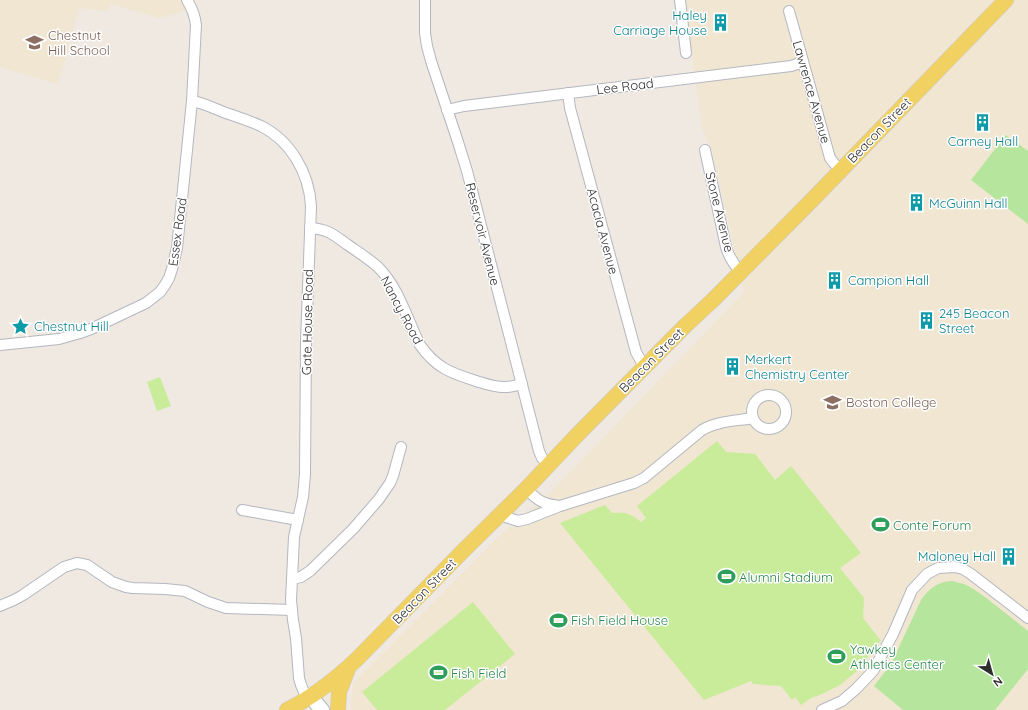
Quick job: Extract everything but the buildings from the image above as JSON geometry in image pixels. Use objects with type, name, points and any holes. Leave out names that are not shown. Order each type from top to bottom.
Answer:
[{"type":"main road","name":"Beacon Street","points":[[302,704],[350,666],[463,551],[502,514],[645,366],[813,199],[1006,0]]},
{"type":"main road","points":[[338,710],[339,692],[350,666]]},
{"type":"main road","points":[[302,704],[322,710]]},
{"type":"street","name":"Essex Road","points":[[0,345],[59,339],[80,333],[142,305],[153,298],[165,286],[172,269],[177,248],[192,101],[196,26],[193,11],[187,0]]},
{"type":"street","name":"Reservoir Avenue","points":[[425,0],[425,33],[427,46],[467,172],[539,451],[542,458],[549,466]]},
{"type":"street","points":[[680,0],[686,53]]},
{"type":"street","name":"Lawrence Avenue","points":[[789,12],[830,158],[840,170]]},
{"type":"street","name":"Lee Road","points":[[447,110],[464,106],[791,66],[803,62]]},
{"type":"street","name":"Acacia Avenue","points":[[568,93],[570,108],[636,352],[645,366]]},
{"type":"street","name":"Gate House Road","points":[[192,101],[262,127],[277,137],[285,144],[297,159],[306,178],[310,197],[306,343],[305,474],[294,537],[292,579],[292,610],[302,704]]},
{"type":"street","name":"Stone Avenue","points":[[705,150],[726,247],[733,263],[741,272]]},
{"type":"street","name":"Nancy Road","points":[[310,228],[326,230],[333,234],[378,267],[394,289],[420,345],[440,366],[447,371],[489,385],[507,387],[522,384]]},
{"type":"street","points":[[502,514],[512,520],[518,521],[527,519],[560,506],[634,483],[644,478],[708,426],[753,418]]},
{"type":"street","points":[[292,579],[301,577],[310,571],[353,529],[379,499],[393,476],[401,447]]},
{"type":"street","points":[[526,489],[543,503],[560,506]]},
{"type":"street","points":[[242,510],[298,520]]},
{"type":"street","points":[[0,606],[23,595],[56,571],[77,563],[87,565],[112,582],[126,587],[165,588],[185,591],[208,602],[226,608],[292,610]]},
{"type":"street","points":[[822,710],[842,701],[873,671],[893,634],[912,590],[927,574],[938,568],[955,567],[963,569],[981,581],[1028,618]]},
{"type":"shaded area","name":"Chestnut Hill School","points":[[0,0],[184,0],[188,10],[159,18],[111,4],[108,11],[79,8],[58,84],[0,67]]},
{"type":"shaded area","name":"Boston College","points":[[685,0],[1028,0],[1028,710],[351,710],[353,683],[498,537],[550,493],[744,292],[712,151],[702,128]]},
{"type":"green space","points":[[1006,135],[1028,151],[1028,224],[971,180]]},
{"type":"green space","points":[[160,377],[171,406],[157,411],[147,382]]},
{"type":"green space","name":"Alumni Stadium","points":[[717,441],[726,452],[755,454],[775,480],[791,466],[861,553],[840,568],[864,598],[863,618],[881,641],[876,645],[857,671],[840,685],[811,698],[801,705],[795,697],[792,700],[781,686],[753,684],[751,681],[704,700],[560,523],[605,505],[612,513],[620,512],[628,514],[641,522],[646,518],[637,506]]},
{"type":"green space","points":[[952,581],[972,588],[1028,631],[1028,669],[995,710],[903,710],[874,686],[891,664],[921,600],[934,586]]},
{"type":"green space","name":"Fish Field","points":[[473,602],[515,654],[445,710],[377,710],[362,692]]},
{"type":"place","name":"Haley Carriage House","points":[[720,22]]},
{"type":"place","name":"Chestnut Hill School","points":[[35,42]]},
{"type":"place","name":"Carney Hall","points":[[983,122]]},
{"type":"place","name":"McGuinn Hall","points":[[916,203]]},
{"type":"place","name":"Campion Hall","points":[[835,280]]},
{"type":"place","name":"245 Beacon Street","points":[[926,320]]},
{"type":"place","name":"Chestnut Hill","points":[[21,326]]},
{"type":"place","name":"Merkert Chemistry Center","points":[[732,366]]},
{"type":"place","name":"Boston College","points":[[833,402]]},
{"type":"place","name":"Conte Forum","points":[[880,525]]},
{"type":"place","name":"Maloney Hall","points":[[1009,556]]},
{"type":"place","name":"Alumni Stadium","points":[[726,577]]},
{"type":"place","name":"Fish Field House","points":[[558,620]]},
{"type":"place","name":"Yawkey Athletics Center","points":[[837,656]]},
{"type":"place","name":"Fish Field","points":[[438,673]]}]
